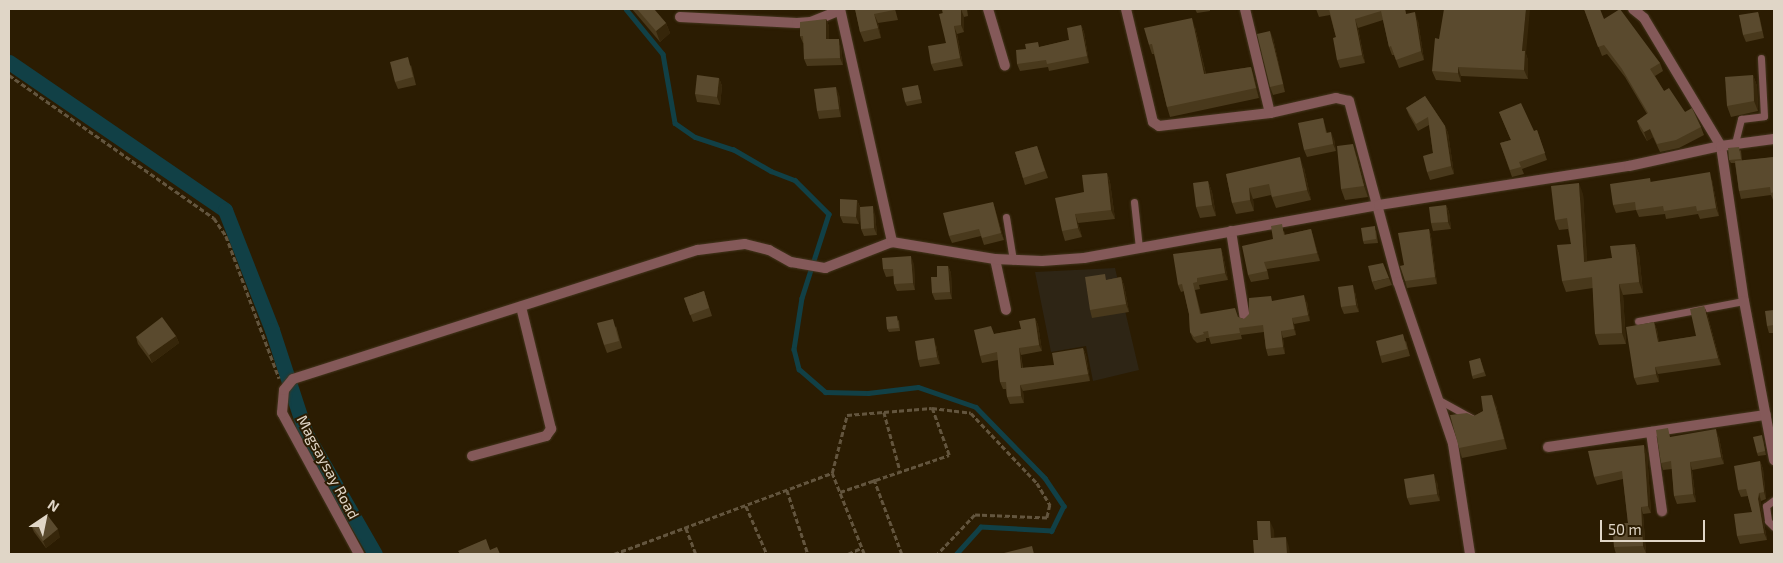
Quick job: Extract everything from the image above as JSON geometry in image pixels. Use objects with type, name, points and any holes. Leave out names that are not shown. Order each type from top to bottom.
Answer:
[{"type":"street","points":[[680,17],[797,23],[811,22],[840,9],[892,242]]},
{"type":"street","points":[[988,9],[1005,66]]},
{"type":"street","points":[[1126,9],[1155,125],[1169,127],[1270,113],[1336,98],[1349,101],[1379,205],[1398,282],[1439,400],[1452,444],[1470,554]]},
{"type":"street","points":[[1245,9],[1270,113]]},
{"type":"street","points":[[1633,9],[1644,14],[1721,146],[1744,301],[1774,460]]},
{"type":"street","points":[[284,392],[293,379],[722,245],[745,244],[769,250],[790,262],[824,268],[892,242],[995,259],[1084,258],[1379,205],[1629,166],[1734,143],[1774,140]]},
{"type":"street","points":[[1231,231],[1245,319]]},
{"type":"street","points":[[995,259],[1006,310]]},
{"type":"street","points":[[472,456],[546,436],[551,429],[521,307]]},
{"type":"street","name":"Magsaysay Road","points":[[284,392],[282,413],[291,434],[359,554]]},
{"type":"street","points":[[1548,447],[1766,415]]},
{"type":"street","points":[[1650,432],[1662,511]]},
{"type":"lane","points":[[1734,143],[1741,119],[1764,116],[1761,58]]},
{"type":"lane","points":[[1134,202],[1139,248]]},
{"type":"lane","points":[[1006,217],[1013,260]]},
{"type":"lane","points":[[1638,321],[1744,301]]},
{"type":"lane","points":[[1439,400],[1477,422]]},
{"type":"lane","points":[[1774,500],[1766,506],[1768,521],[1774,527]]},
{"type":"path","points":[[9,75],[214,218],[226,236],[284,392]]},
{"type":"path","points":[[840,492],[900,470],[949,455],[932,408]]},
{"type":"path","points":[[864,554],[860,548],[832,473],[847,414],[932,408],[971,413],[1037,483],[1050,505],[1047,518],[975,515],[938,554]]},
{"type":"path","points":[[884,412],[900,470]]},
{"type":"path","points":[[614,554],[832,473]]},
{"type":"path","points":[[874,479],[902,554]]},
{"type":"path","points":[[787,490],[808,554]]},
{"type":"path","points":[[746,506],[767,554]]},
{"type":"path","points":[[686,528],[696,554]]},
{"type":"path","points":[[848,554],[860,548]]},
{"type":"shaded area","points":[[1115,268],[1139,370],[1093,381],[1086,346],[1051,352],[1035,272]]},
{"type":"building","points":[[637,9],[654,9],[666,23],[656,31]]},
{"type":"building","points":[[855,9],[894,10],[874,14],[878,28],[860,32]]},
{"type":"building","points":[[942,9],[961,9],[961,25],[954,26],[960,58],[931,64],[928,46],[946,43],[939,14],[943,13]]},
{"type":"building","points":[[1329,9],[1405,9],[1406,14],[1415,12],[1421,51],[1396,60],[1391,46],[1389,47],[1381,11],[1355,19],[1362,55],[1337,60],[1333,38],[1336,37]]},
{"type":"building","points":[[1444,9],[1526,9],[1522,51],[1525,51],[1524,70],[1458,67],[1458,73],[1432,71],[1435,38],[1439,39]]},
{"type":"building","points":[[1584,9],[1600,9],[1604,19],[1620,9],[1660,63],[1650,69],[1664,91],[1669,88],[1685,112],[1692,108],[1701,127],[1676,140],[1657,144],[1650,129],[1644,132],[1637,121],[1648,113],[1622,69],[1604,45],[1598,47]]},
{"type":"building","points":[[1758,12],[1762,31],[1743,35],[1739,15]]},
{"type":"building","points":[[1192,18],[1204,74],[1251,67],[1256,88],[1167,107],[1152,44],[1149,45],[1144,28]]},
{"type":"building","points":[[826,19],[826,39],[839,39],[840,58],[804,59],[803,36],[800,36],[800,22]]},
{"type":"building","points":[[1081,25],[1087,56],[1047,64],[1046,60],[1017,64],[1016,50],[1026,49],[1025,44],[1038,42],[1039,47],[1069,40],[1067,28]]},
{"type":"building","points":[[1270,31],[1283,84],[1270,87],[1257,34]]},
{"type":"building","points":[[408,57],[413,77],[395,82],[390,62]]},
{"type":"building","points":[[697,75],[719,78],[717,97],[695,94]]},
{"type":"building","points":[[1753,75],[1754,101],[1727,106],[1725,77]]},
{"type":"building","points":[[918,85],[921,99],[905,102],[902,88]]},
{"type":"building","points":[[836,87],[839,109],[817,111],[814,89]]},
{"type":"building","points":[[1425,96],[1445,126],[1451,166],[1427,172],[1423,156],[1433,153],[1428,117],[1416,124],[1406,108]]},
{"type":"building","points":[[1521,103],[1534,131],[1537,130],[1545,153],[1519,162],[1521,167],[1510,170],[1500,143],[1511,140],[1499,112]]},
{"type":"building","points":[[1323,118],[1326,133],[1331,132],[1333,144],[1304,150],[1298,123]]},
{"type":"building","points":[[1353,144],[1364,186],[1341,189],[1337,146]]},
{"type":"building","points":[[1037,146],[1045,171],[1023,178],[1015,152]]},
{"type":"building","points":[[1739,147],[1741,159],[1729,160],[1728,148]]},
{"type":"building","points":[[1300,157],[1307,190],[1272,197],[1269,184],[1249,188],[1250,200],[1232,203],[1226,174]]},
{"type":"building","points":[[1774,157],[1774,192],[1771,193],[1770,187],[1739,191],[1735,161]]},
{"type":"building","points":[[1710,172],[1716,208],[1697,211],[1696,206],[1664,211],[1663,206],[1636,210],[1635,202],[1613,205],[1610,184],[1650,178],[1650,182]]},
{"type":"building","points":[[1107,173],[1111,210],[1075,214],[1078,228],[1062,231],[1055,198],[1084,192],[1082,175]]},
{"type":"building","points":[[1208,181],[1212,205],[1196,207],[1193,183]]},
{"type":"building","points":[[1579,183],[1584,262],[1612,258],[1610,246],[1635,244],[1639,282],[1619,284],[1622,333],[1595,334],[1592,277],[1562,281],[1557,245],[1571,244],[1567,218],[1555,220],[1551,186]]},
{"type":"building","points":[[840,199],[857,200],[856,217],[840,216]]},
{"type":"building","points":[[993,202],[1001,233],[982,238],[979,229],[949,236],[943,213]]},
{"type":"building","points":[[1446,205],[1448,222],[1431,223],[1429,207]]},
{"type":"building","points":[[873,206],[874,228],[861,229],[860,207]]},
{"type":"building","points":[[1282,224],[1284,235],[1311,229],[1317,253],[1264,262],[1267,271],[1248,275],[1242,246],[1273,239],[1271,226]]},
{"type":"building","points":[[1375,226],[1376,239],[1363,241],[1361,228]]},
{"type":"building","points":[[1429,229],[1435,277],[1405,281],[1400,266],[1404,265],[1398,233]]},
{"type":"building","points":[[1221,248],[1225,273],[1197,278],[1197,282],[1193,283],[1200,314],[1235,308],[1238,317],[1244,319],[1249,314],[1249,298],[1271,296],[1272,301],[1304,295],[1308,315],[1292,318],[1294,329],[1281,331],[1283,347],[1266,349],[1263,325],[1239,328],[1240,333],[1209,337],[1208,331],[1194,337],[1190,332],[1189,314],[1182,284],[1178,285],[1173,254]]},
{"type":"building","points":[[911,256],[913,283],[894,284],[893,269],[883,269],[882,258]]},
{"type":"building","points":[[1383,263],[1389,278],[1372,282],[1368,266]]},
{"type":"building","points":[[937,266],[948,266],[950,292],[932,293],[931,277],[937,277]]},
{"type":"building","points":[[1105,274],[1106,280],[1121,277],[1126,304],[1090,310],[1085,277]]},
{"type":"building","points":[[1353,285],[1356,305],[1341,307],[1338,287]]},
{"type":"building","points":[[704,291],[709,308],[690,315],[684,298]]},
{"type":"building","points":[[1704,306],[1718,358],[1655,367],[1656,374],[1634,378],[1626,327],[1654,322],[1658,342],[1696,336],[1690,309]]},
{"type":"building","points":[[1774,310],[1774,325],[1767,326],[1765,311]]},
{"type":"building","points":[[897,316],[899,328],[887,329],[886,317]]},
{"type":"building","points":[[162,317],[176,336],[149,355],[136,337]]},
{"type":"building","points":[[1035,318],[1039,345],[1019,348],[1021,368],[1054,365],[1052,353],[1083,348],[1088,374],[1020,385],[1021,396],[1007,397],[1006,382],[1000,382],[997,352],[980,356],[974,330],[991,326],[994,334],[1021,329],[1019,321]]},
{"type":"building","points":[[613,319],[619,341],[604,345],[597,323]]},
{"type":"building","points":[[1403,334],[1407,349],[1380,356],[1376,341]]},
{"type":"building","points":[[934,338],[937,357],[918,360],[915,341]]},
{"type":"building","points":[[1480,358],[1484,372],[1472,376],[1469,361]]},
{"type":"building","points":[[1492,395],[1504,439],[1459,448],[1450,415],[1467,413],[1474,416],[1483,411],[1481,396]]},
{"type":"building","points":[[1668,428],[1670,437],[1716,429],[1721,457],[1690,462],[1693,494],[1674,496],[1671,461],[1661,463],[1656,430]]},
{"type":"building","points":[[1762,435],[1765,451],[1757,453],[1753,437]]},
{"type":"building","points":[[1644,445],[1648,506],[1641,507],[1643,546],[1614,547],[1612,524],[1628,523],[1622,471],[1594,477],[1588,451]]},
{"type":"building","points":[[1760,461],[1764,492],[1759,493],[1758,499],[1764,533],[1737,536],[1734,514],[1752,512],[1746,489],[1738,490],[1734,466]]},
{"type":"building","points":[[1434,474],[1437,494],[1407,498],[1404,479]]},
{"type":"building","points":[[48,516],[58,529],[43,541],[31,525]]},
{"type":"building","points":[[1257,521],[1270,521],[1271,538],[1286,537],[1287,554],[1254,554],[1253,540],[1258,540]]},
{"type":"building","points":[[486,539],[490,550],[497,547],[500,554],[460,554],[458,551]]},
{"type":"building","points":[[1032,546],[1034,554],[1000,554]]},
{"type":"waterway","points":[[626,9],[663,54],[675,123],[695,137],[733,149],[771,171],[795,180],[829,214],[802,298],[794,349],[799,369],[825,392],[868,393],[918,387],[976,407],[1045,478],[1064,506],[1052,531],[981,527],[957,554]]},
{"type":"waterway","points":[[9,62],[225,210],[272,330],[306,434],[375,554]]}]
